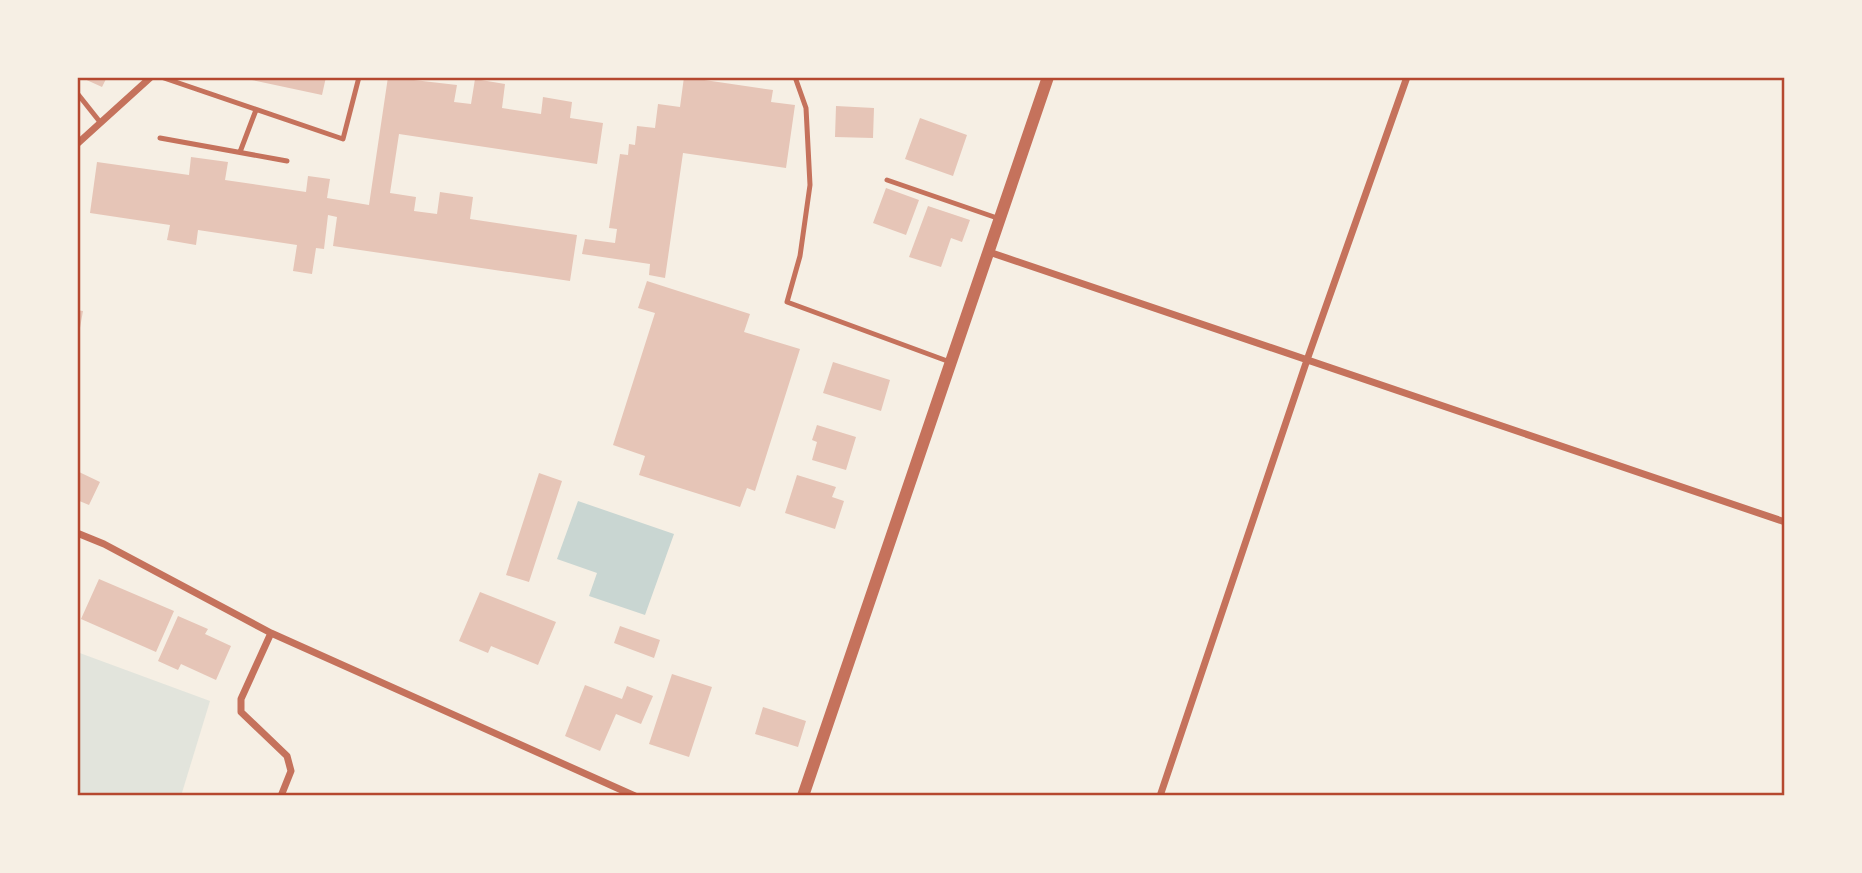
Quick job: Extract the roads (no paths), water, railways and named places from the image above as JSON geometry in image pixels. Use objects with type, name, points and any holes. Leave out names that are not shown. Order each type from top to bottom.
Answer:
[{"type":"street","points":[[77,144],[151,77]]},
{"type":"street","points":[[803,796],[1048,77]]},
{"type":"street","points":[[1160,796],[1307,360],[1408,77]]},
{"type":"street","points":[[989,252],[1785,522]]},
{"type":"street","points":[[77,533],[104,544],[271,632],[635,796]]},
{"type":"street","points":[[271,632],[241,699],[241,712],[287,756],[291,771],[281,796]]},
{"type":"lane","points":[[160,77],[343,139],[359,77]]},
{"type":"lane","points":[[795,77],[806,108],[810,185],[800,256],[787,302],[952,363]]},
{"type":"lane","points":[[77,93],[100,122]]},
{"type":"lane","points":[[240,152],[256,110]]},
{"type":"lane","points":[[160,138],[287,161]]},
{"type":"lane","points":[[887,180],[1000,219]]}]
